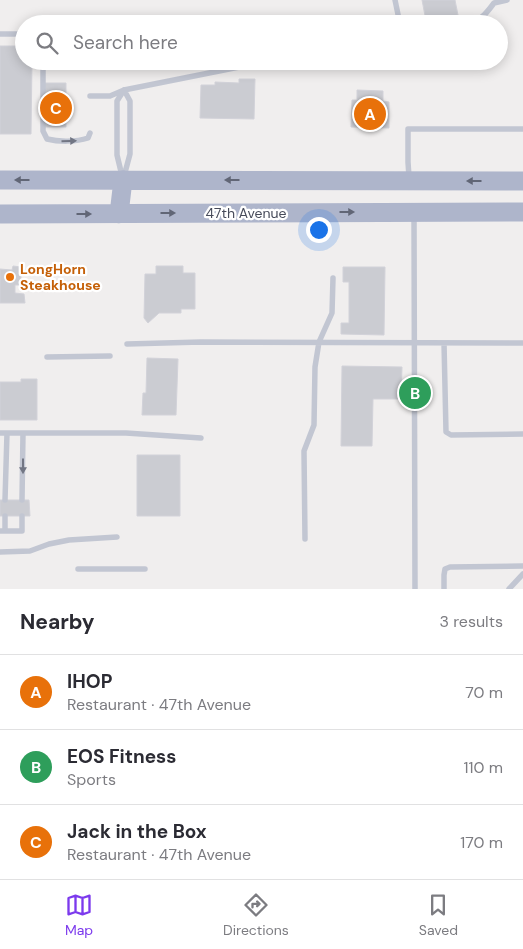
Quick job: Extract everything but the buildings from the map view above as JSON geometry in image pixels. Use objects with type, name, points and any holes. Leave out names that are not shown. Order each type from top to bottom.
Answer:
[{"type":"main road","points":[[0,180],[523,181]]},
{"type":"main road","points":[[120,214],[123,180]]},
{"type":"main road","name":"47th Avenue","points":[[0,214],[523,212]]},
{"type":"lane","points":[[395,0],[398,15]]},
{"type":"lane","points":[[485,15],[494,3],[507,0]]},
{"type":"lane","points":[[0,34],[15,34]]},
{"type":"lane","points":[[43,70],[43,131],[47,139],[54,141],[83,140],[88,138],[90,133]]},
{"type":"lane","points":[[90,96],[110,96],[124,90],[224,70]]},
{"type":"lane","points":[[123,180],[117,154],[117,101],[124,90]]},
{"type":"lane","points":[[123,180],[130,154],[130,101],[124,90]]},
{"type":"lane","points":[[410,181],[408,129],[523,129]]},
{"type":"lane","points":[[414,212],[415,589]]},
{"type":"lane","points":[[305,539],[304,451],[314,425],[315,367],[319,342],[332,313],[333,278]]},
{"type":"lane","points":[[128,344],[319,342],[523,343]]},
{"type":"lane","points":[[444,343],[446,432],[451,435],[523,434]]},
{"type":"lane","points":[[47,357],[110,356]]},
{"type":"lane","points":[[5,500],[3,433],[126,432],[201,438]]},
{"type":"lane","points":[[22,500],[23,433]]},
{"type":"lane","points":[[5,516],[3,531],[22,532],[22,516]]},
{"type":"lane","points":[[0,552],[30,551],[49,544],[69,540],[117,537]]},
{"type":"lane","points":[[444,589],[445,569],[450,567],[523,566]]},
{"type":"lane","points":[[78,569],[145,569]]},
{"type":"lane","points":[[509,589],[523,574]]},
{"type":"place","name":"Jack in the Box","points":[[56,108]]},
{"type":"place","name":"IHOP","points":[[370,114]]},
{"type":"place","name":"LongHorn Steakhouse","points":[[10,277]]},
{"type":"place","name":"EOS Fitness","points":[[415,393]]}]
